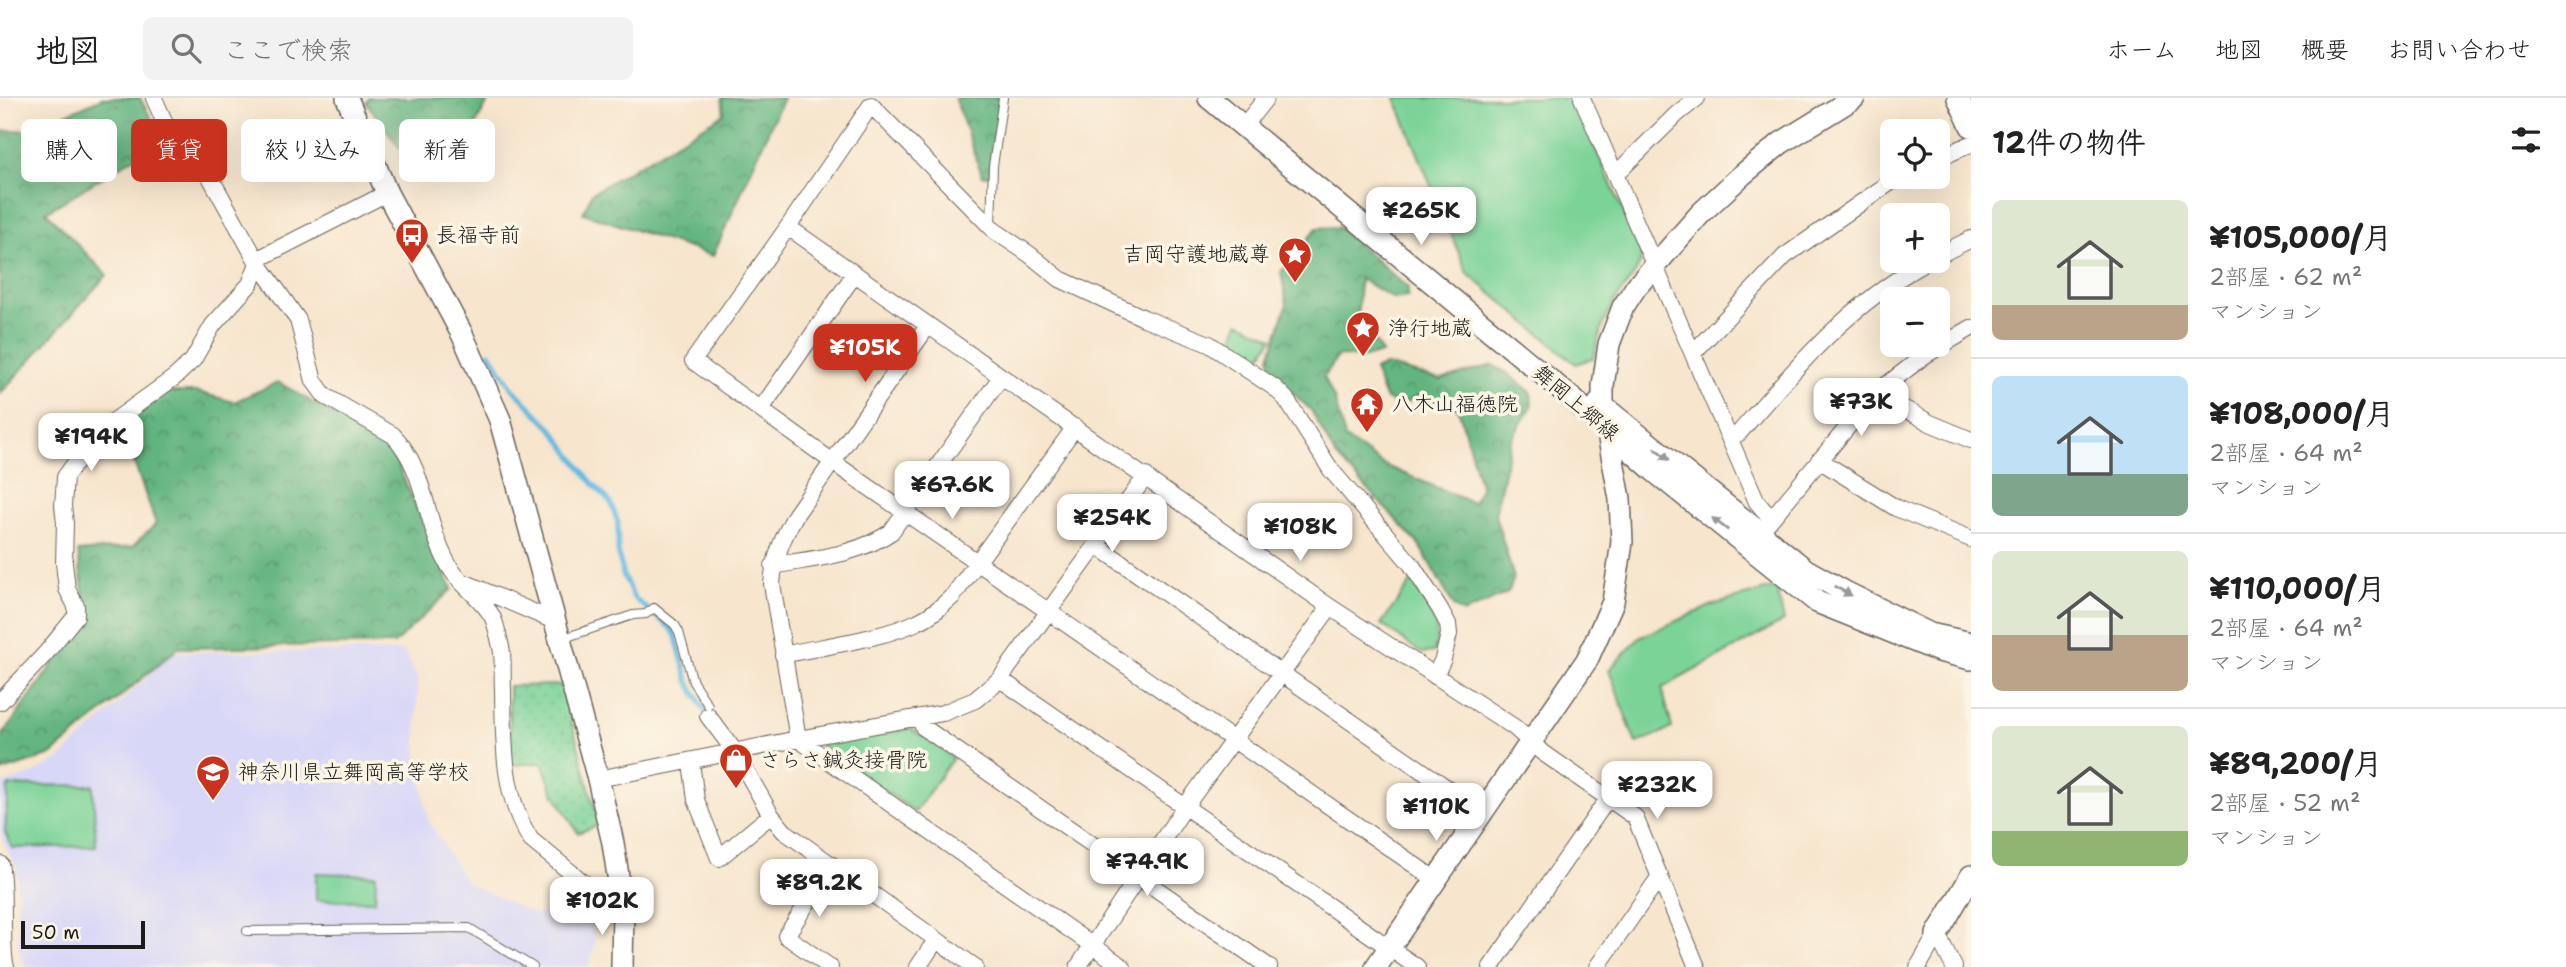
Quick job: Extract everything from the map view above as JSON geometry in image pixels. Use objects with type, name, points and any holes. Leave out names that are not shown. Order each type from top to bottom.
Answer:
[{"type":"street","points":[[154,98],[173,144],[209,175],[258,263],[298,320],[314,381],[325,396],[393,435],[401,443],[418,472],[431,524],[452,571],[492,617],[502,649],[505,761],[514,806],[523,828],[531,840],[600,896],[623,909]]},
{"type":"street","points":[[347,98],[387,193],[462,334],[500,420],[614,843],[623,909],[622,967]]},
{"type":"street","name":"舞岡上郷線","points":[[1209,98],[1247,121],[1806,570],[1844,592],[1930,634],[1971,643]]},
{"type":"street","name":"舞岡上郷線","points":[[1231,98],[1247,121],[1654,471],[1760,533],[1817,602],[1939,651],[1971,659]]},
{"type":"street","points":[[1247,121],[1266,98]]},
{"type":"street","points":[[1582,98],[1757,502],[1760,533]]},
{"type":"street","points":[[1615,175],[1697,98]]},
{"type":"street","points":[[1376,967],[1587,660],[1613,602],[1622,542],[1620,499],[1603,406],[1606,360],[1615,325],[1629,297],[1700,213],[1742,175],[1781,144],[1854,98]]},
{"type":"street","points":[[1958,98],[1971,126]]},
{"type":"street","points":[[1435,676],[1443,659],[1449,634],[1448,624],[1440,609],[1411,564],[1331,470],[1286,399],[1275,388],[1209,344],[1144,318],[1060,279],[991,227],[871,105],[693,361],[1436,880]]},
{"type":"street","points":[[1950,153],[1971,144]]},
{"type":"street","points":[[1694,352],[1785,256],[1881,189]]},
{"type":"street","points":[[0,702],[76,617],[76,606],[67,589],[64,564],[63,506],[65,477],[83,451],[110,424],[175,377],[193,360],[213,326],[250,284],[258,263],[264,256],[387,193]]},
{"type":"street","points":[[788,227],[1330,607],[1514,727],[1542,752],[1609,796],[1635,817],[1697,967]]},
{"type":"street","points":[[1950,250],[1971,239]]},
{"type":"street","points":[[1730,438],[1739,433],[1812,349],[1857,308],[1907,273]]},
{"type":"street","points":[[761,409],[854,275]]},
{"type":"street","points":[[927,327],[796,514],[780,542],[773,566],[772,584],[798,739],[1123,967]]},
{"type":"street","points":[[1760,533],[1876,393],[1924,356],[1971,328]]},
{"type":"street","points":[[773,566],[857,551],[891,532],[1001,377]]},
{"type":"street","points":[[1876,393],[1930,424],[1971,440]]},
{"type":"street","points":[[783,654],[898,630],[919,622],[953,596],[1075,427]]},
{"type":"street","points":[[1819,460],[1896,508],[1971,539]]},
{"type":"street","points":[[598,779],[943,713],[975,700],[1000,679],[1146,477]]},
{"type":"street","points":[[1096,545],[1483,813]]},
{"type":"street","points":[[461,581],[556,631]]},
{"type":"street","points":[[1078,967],[1184,808],[1330,607]]},
{"type":"street","points":[[1000,679],[1417,967]]},
{"type":"street","points":[[709,710],[771,815],[784,831],[975,967]]},
{"type":"street","points":[[920,717],[923,727],[1269,967]]},
{"type":"street","points":[[691,762],[696,800],[719,858],[771,815]]},
{"type":"street","points":[[1491,967],[1609,796]]},
{"type":"street","points":[[0,864],[4,880],[0,938],[3,963],[6,967]]},
{"type":"street","points":[[830,967],[786,936],[831,866]]},
{"type":"street","points":[[1597,967],[1660,876]]},
{"type":"street","points":[[1918,967],[1971,876]]},
{"type":"street","points":[[1937,934],[1954,967]]},
{"type":"street","points":[[918,967],[936,940]]},
{"type":"lane","points":[[991,227],[993,166],[1003,98]]},
{"type":"lane","points":[[556,631],[646,614],[654,608],[675,625],[679,632],[693,682],[709,710]]},
{"type":"lane","points":[[247,931],[468,929],[533,967]]},
{"type":"shaded area","name":"神奈川県立舞岡高等学校","points":[[404,651],[417,677],[417,749],[428,820],[467,883],[535,914],[592,908],[595,946],[588,967],[26,967],[20,955],[18,940],[17,870],[0,834],[0,785],[32,774],[58,760],[174,652]]},
{"type":"green space","points":[[102,98],[140,98],[152,119],[131,119],[131,160],[117,168],[117,119],[55,119]]},
{"type":"green space","points":[[369,98],[490,98],[479,119],[399,119],[399,147],[385,128],[385,119],[379,119],[366,102]]},
{"type":"green space","points":[[722,98],[783,98],[713,256],[583,213],[592,193],[724,114]]},
{"type":"green space","points":[[955,98],[1001,98],[989,176],[982,175]]},
{"type":"green space","points":[[1395,98],[1573,98],[1642,254],[1634,275],[1609,312],[1593,358],[1576,364],[1467,273]]},
{"type":"green space","points":[[21,130],[21,182],[95,182],[46,212],[107,275],[0,394],[0,131]]},
{"type":"green space","points":[[1339,227],[1408,288],[1408,297],[1394,299],[1360,279],[1358,312],[1382,353],[1367,357],[1338,356],[1324,377],[1334,398],[1345,438],[1384,465],[1473,503],[1481,488],[1458,408],[1417,396],[1400,407],[1385,398],[1374,370],[1386,365],[1441,380],[1493,365],[1531,392],[1532,406],[1511,440],[1495,515],[1514,578],[1508,593],[1464,613],[1455,608],[1418,543],[1335,455],[1311,410],[1270,372],[1270,357],[1287,304],[1281,272],[1317,228]]},
{"type":"green space","points":[[1239,322],[1273,338],[1255,364],[1230,345]]},
{"type":"green space","points":[[278,382],[390,447],[452,589],[394,644],[178,648],[51,755],[0,772],[0,739],[86,617],[78,552],[132,547],[156,524],[121,426],[164,392],[197,392],[234,402]]},
{"type":"green space","points":[[1412,581],[1435,623],[1437,633],[1434,652],[1421,653],[1381,624]]},
{"type":"green space","points":[[1776,587],[1784,621],[1662,688],[1672,728],[1636,744],[1609,670],[1640,637],[1713,605]]},
{"type":"green space","points":[[562,685],[599,825],[578,833],[553,792],[542,763],[510,765],[509,686]]},
{"type":"green space","points":[[911,729],[953,758],[915,812],[819,744]]},
{"type":"green space","points":[[93,785],[96,846],[12,848],[5,832],[8,786]]},
{"type":"green space","points":[[316,873],[376,875],[375,901],[316,900]]},
{"type":"waterway","points":[[490,353],[513,389],[553,430],[589,479],[611,503],[618,523],[618,552],[623,575],[634,598],[675,634],[688,681],[707,714]]},
{"type":"place","name":"長福寺前","points":[[412,265]]},
{"type":"place","name":"吉岡守護地蔵尊","points":[[1295,284]]},
{"type":"place","name":"浄行地蔵","points":[[1363,358]]},
{"type":"place","name":"八木山福徳院","points":[[1367,434]]},
{"type":"place","name":"さらさ鍼灸接骨院","points":[[736,790]]},
{"type":"place","name":"神奈川県立舞岡高等学校","points":[[213,802]]}]
